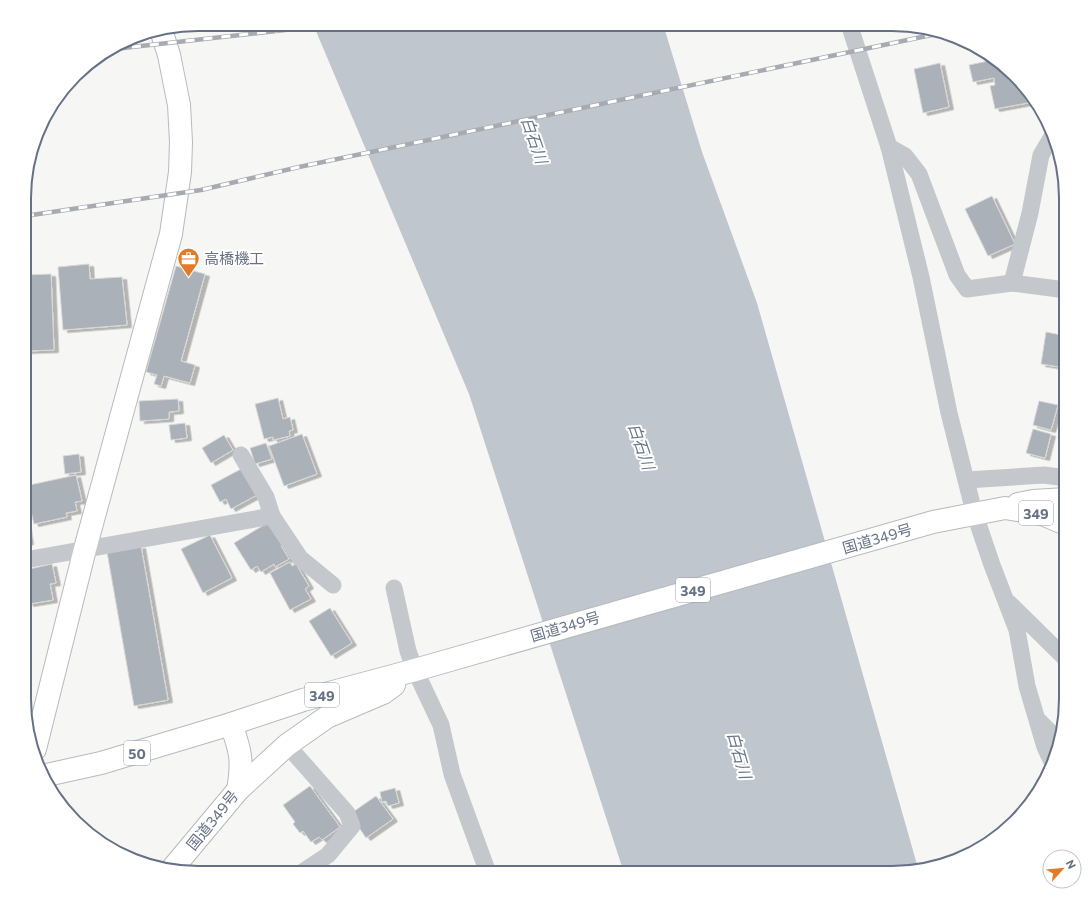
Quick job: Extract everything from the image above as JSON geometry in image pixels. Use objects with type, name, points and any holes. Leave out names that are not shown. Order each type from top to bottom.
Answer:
[{"type":"main road","points":[[37,742],[85,549],[171,234],[180,172],[181,135],[179,105],[174,76],[162,35]]},
{"type":"main road","name":"349","points":[[1005,508],[1033,501],[1059,499]]},
{"type":"main road","name":"国道349号","points":[[175,865],[238,790],[242,766],[240,749],[231,724],[303,700],[414,670],[933,522],[974,512],[1005,508],[1042,514],[1059,521]]},
{"type":"main road","name":"349","points":[[238,790],[287,745],[327,717],[383,693],[414,670]]},
{"type":"main road","name":"50","points":[[49,775],[102,763],[231,724]]},
{"type":"street","points":[[851,31],[889,147],[921,277],[949,413],[974,512],[1017,630],[1027,686],[1036,718],[1049,755]]},
{"type":"street","points":[[1012,283],[1030,213],[1041,155],[1049,142]]},
{"type":"street","points":[[889,147],[905,156],[919,174],[957,275],[967,289],[1012,283],[1059,289]]},
{"type":"street","points":[[241,455],[266,497],[272,516],[300,558],[333,585]]},
{"type":"street","points":[[967,480],[1044,475],[1059,477]]},
{"type":"street","points":[[31,559],[272,516]]},
{"type":"street","points":[[394,588],[408,651],[414,670],[442,725],[452,774],[485,866]]},
{"type":"street","points":[[1005,598],[1059,652]]},
{"type":"street","points":[[1036,718],[1055,737]]},
{"type":"street","points":[[287,745],[347,813],[352,826],[328,855],[312,866]]},
{"type":"water","name":"白石川","points":[[316,31],[665,31],[702,152],[757,303],[917,864],[903,866],[622,866],[469,394]]},
{"type":"building","points":[[988,61],[1002,72],[1018,88],[1029,103],[995,109],[990,86],[995,85],[994,78],[973,82],[969,65]]},
{"type":"building","points":[[940,63],[949,107],[923,113],[914,69]]},
{"type":"building","points":[[992,196],[1015,244],[988,256],[965,209]]},
{"type":"building","points":[[89,264],[90,279],[122,277],[127,325],[63,330],[58,267]]},
{"type":"building","points":[[176,266],[205,274],[181,361],[195,365],[190,383],[164,376],[161,386],[154,384],[157,375],[146,372]]},
{"type":"building","points":[[51,274],[54,350],[31,351],[31,275]]},
{"type":"building","points":[[1046,332],[1059,335],[1059,367],[1041,364]]},
{"type":"building","points":[[278,398],[283,419],[290,417],[293,430],[289,431],[290,436],[273,440],[273,437],[264,439],[255,404]]},
{"type":"building","points":[[178,399],[179,411],[169,412],[169,419],[140,421],[139,401]]},
{"type":"building","points":[[1039,401],[1058,405],[1051,430],[1033,425]]},
{"type":"building","points":[[185,423],[187,438],[171,440],[169,425]]},
{"type":"building","points":[[1033,429],[1051,434],[1045,458],[1026,453]]},
{"type":"building","points":[[302,434],[317,474],[284,486],[269,446]]},
{"type":"building","points":[[224,435],[233,450],[211,463],[202,448]]},
{"type":"building","points":[[266,443],[272,459],[255,464],[250,448]]},
{"type":"building","points":[[79,454],[81,472],[65,474],[63,456]]},
{"type":"building","points":[[243,468],[257,495],[231,509],[226,499],[220,502],[211,485]]},
{"type":"building","points":[[76,475],[82,501],[75,502],[77,511],[66,513],[67,517],[34,524],[31,511],[31,485]]},
{"type":"building","points":[[269,522],[283,545],[281,546],[289,559],[275,567],[274,564],[261,572],[257,566],[251,570],[234,543]]},
{"type":"building","points":[[210,535],[232,578],[203,593],[181,549]]},
{"type":"building","points":[[141,546],[168,700],[134,706],[107,552]]},
{"type":"building","points":[[290,562],[292,566],[296,564],[309,586],[305,589],[311,599],[290,610],[270,573]]},
{"type":"building","points":[[52,564],[56,583],[50,584],[53,600],[31,604],[31,569]]},
{"type":"building","points":[[330,608],[352,643],[331,656],[309,621]]},
{"type":"building","points":[[310,786],[340,827],[322,840],[319,837],[311,842],[303,831],[300,833],[293,824],[295,822],[283,805]]},
{"type":"building","points":[[395,788],[399,803],[388,806],[386,801],[382,802],[380,792]]},
{"type":"building","points":[[376,796],[393,819],[366,838],[350,814]]},
{"type":"railway","points":[[124,48],[275,31]]},
{"type":"railway","points":[[31,215],[201,190],[299,167],[930,35]]},
{"type":"place","name":"高橋機工","points":[[189,278]]}]
